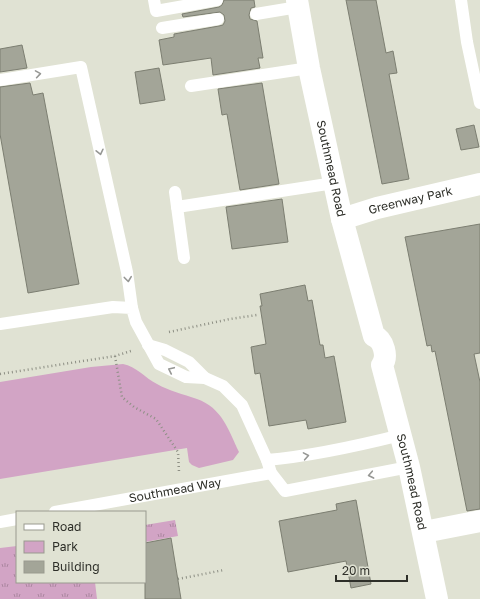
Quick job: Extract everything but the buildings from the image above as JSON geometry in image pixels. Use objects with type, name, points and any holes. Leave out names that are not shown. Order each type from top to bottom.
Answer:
[{"type":"main road","name":"Southmead Road","points":[[297,3],[309,68],[342,219],[374,336],[369,344],[374,362],[382,365],[401,435],[424,532],[437,599]]},
{"type":"main road","name":"Greenway Park","points":[[342,219],[377,208],[480,184]]},
{"type":"main road","points":[[424,532],[480,521]]},
{"type":"lane","points":[[154,0],[156,11],[217,0]]},
{"type":"lane","points":[[461,0],[467,42],[480,103]]},
{"type":"lane","points":[[256,14],[297,3]]},
{"type":"lane","points":[[162,28],[218,19]]},
{"type":"lane","points":[[0,80],[81,67],[127,272],[132,308],[136,322],[148,345],[165,350],[188,362],[205,378],[223,386],[242,406],[267,460],[271,473],[285,491],[409,467]]},
{"type":"lane","points":[[191,86],[309,68]]},
{"type":"lane","points":[[177,207],[334,183]]},
{"type":"lane","points":[[175,192],[184,258]]},
{"type":"lane","points":[[0,324],[113,307],[132,308]]},
{"type":"lane","points":[[267,460],[296,458],[334,451],[377,442],[401,435]]},
{"type":"lane","name":"Southmead Way","points":[[61,511],[271,473]]},
{"type":"lane","points":[[0,522],[16,519]]},
{"type":"path","points":[[0,374],[115,356],[148,345],[164,334],[176,330],[257,315]]},
{"type":"path","points":[[115,356],[122,397],[134,408],[156,419],[178,452],[180,490]]},
{"type":"path","points":[[178,579],[224,570]]},
{"type":"green space","points":[[123,364],[132,367],[153,382],[171,391],[197,399],[213,408],[223,420],[239,452],[233,460],[199,468],[189,462],[187,448],[0,479],[0,382],[91,367]]},
{"type":"green space","points":[[175,520],[178,536],[146,542],[146,525]]},
{"type":"green space","points":[[16,546],[16,583],[95,583],[97,599],[0,599],[0,548]]}]
